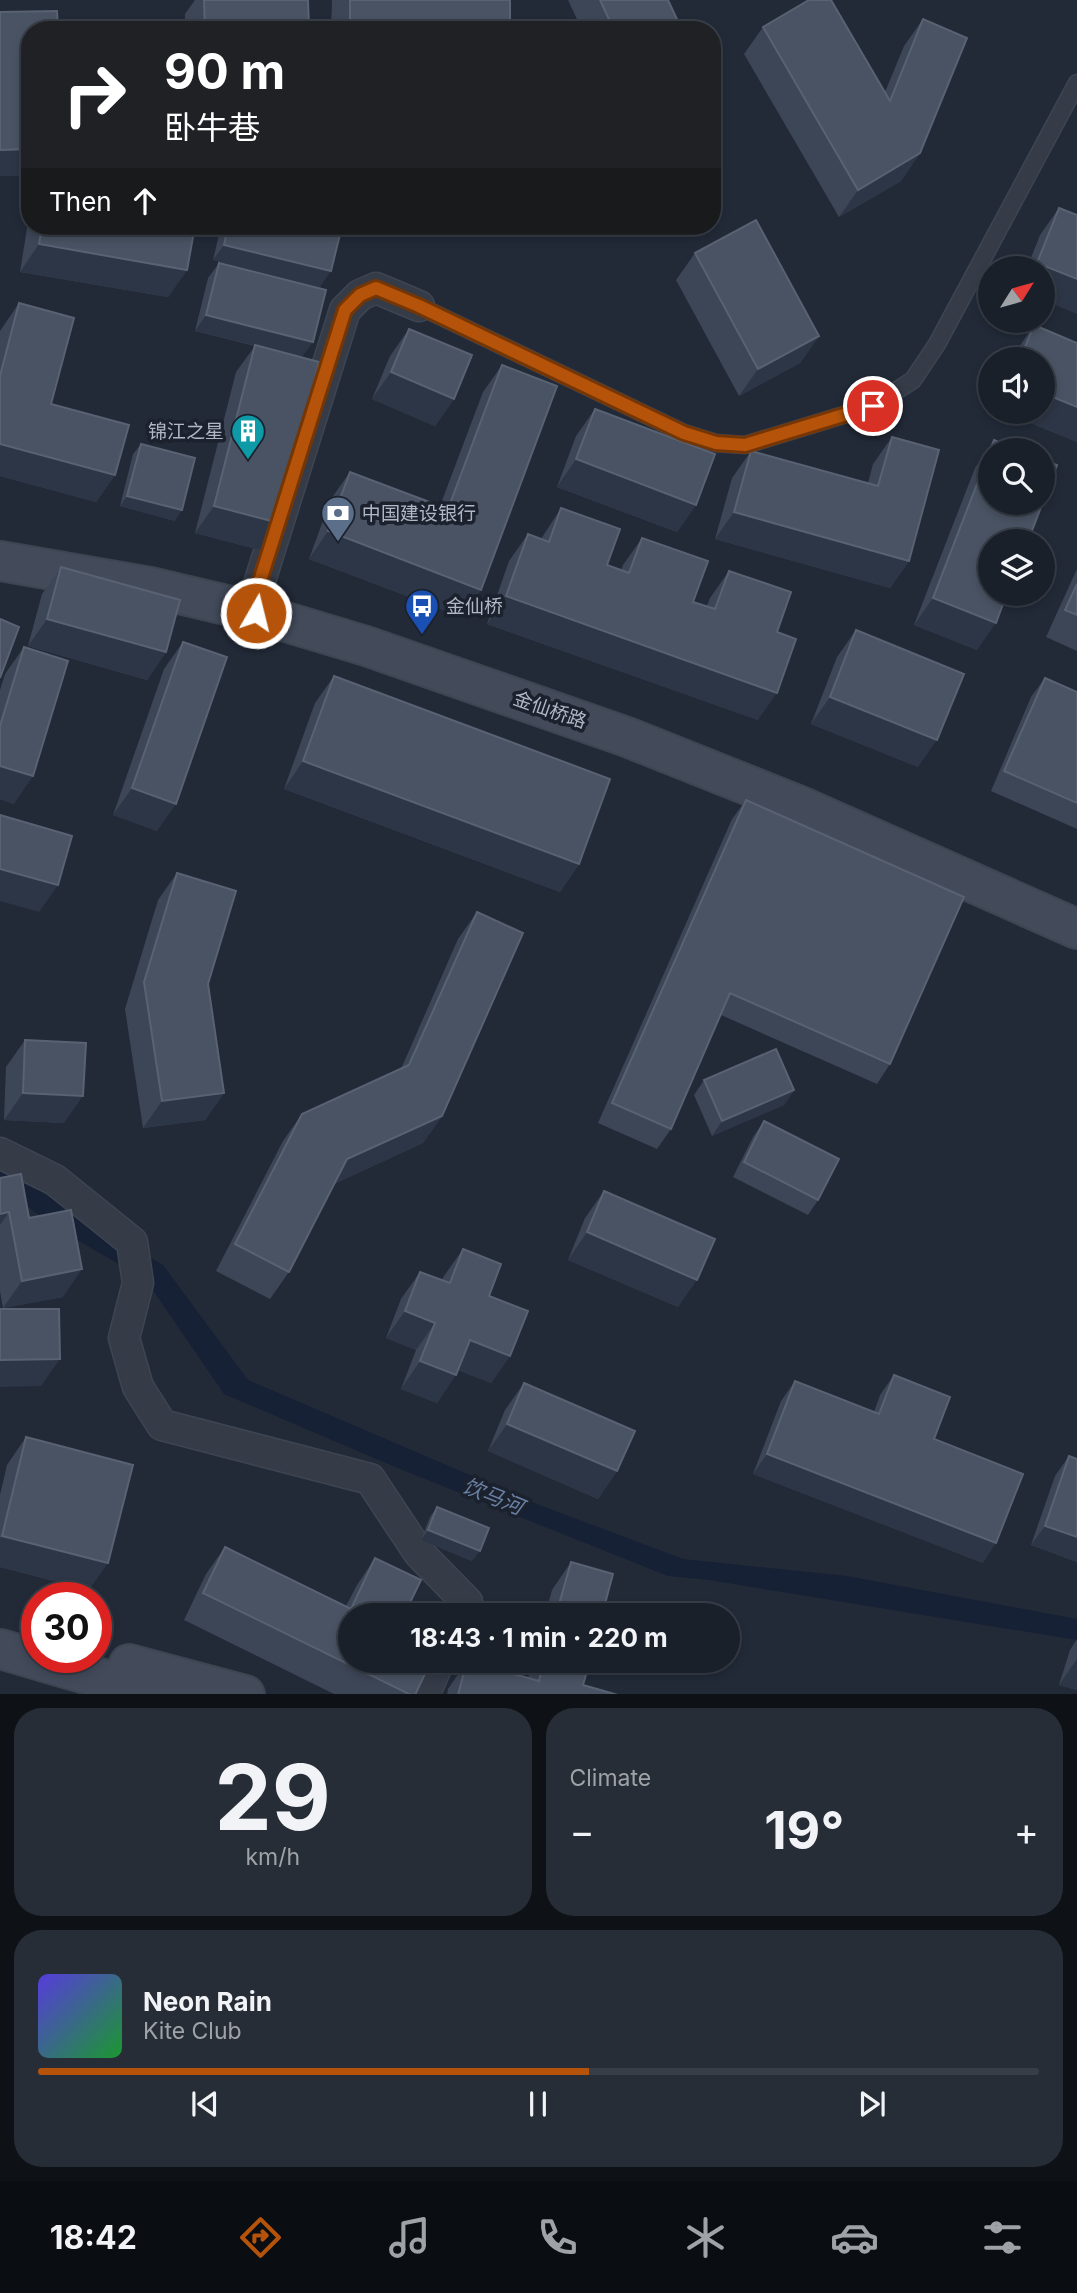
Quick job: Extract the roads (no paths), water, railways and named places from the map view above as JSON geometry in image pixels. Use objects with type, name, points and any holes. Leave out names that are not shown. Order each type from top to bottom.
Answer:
[{"type":"street","points":[[256,613],[259,584],[345,310],[360,295],[376,288],[419,306]]},
{"type":"street","name":"金仙桥路","points":[[0,561],[150,587],[256,613],[366,646],[627,737],[800,806],[1077,929]]},
{"type":"street","points":[[0,1153],[55,1180],[132,1244],[138,1283],[124,1338],[138,1387],[162,1425],[370,1479],[419,1553],[466,1603]]},
{"type":"street","points":[[0,1635],[21,1639]]},
{"type":"street","points":[[0,1649],[155,1694]]},
{"type":"street","points":[[112,1660],[241,1694]]},
{"type":"street","points":[[424,1694],[434,1673]]},
{"type":"lane","points":[[419,306],[684,433],[716,443],[745,445],[873,406],[913,380],[937,344],[1077,83]]},
{"type":"water","name":"饮马河","points":[[0,1164],[61,1205],[163,1265],[248,1380],[542,1506],[683,1559],[847,1576],[1077,1619],[1077,1640],[709,1580],[668,1576],[395,1467],[224,1394],[146,1280],[55,1227],[0,1186]]},
{"type":"place","name":"锦江之星","points":[[248,461]]},
{"type":"place","name":"中国建设银行","points":[[338,543]]},
{"type":"place","name":"金仙桥","points":[[422,636]]}]
